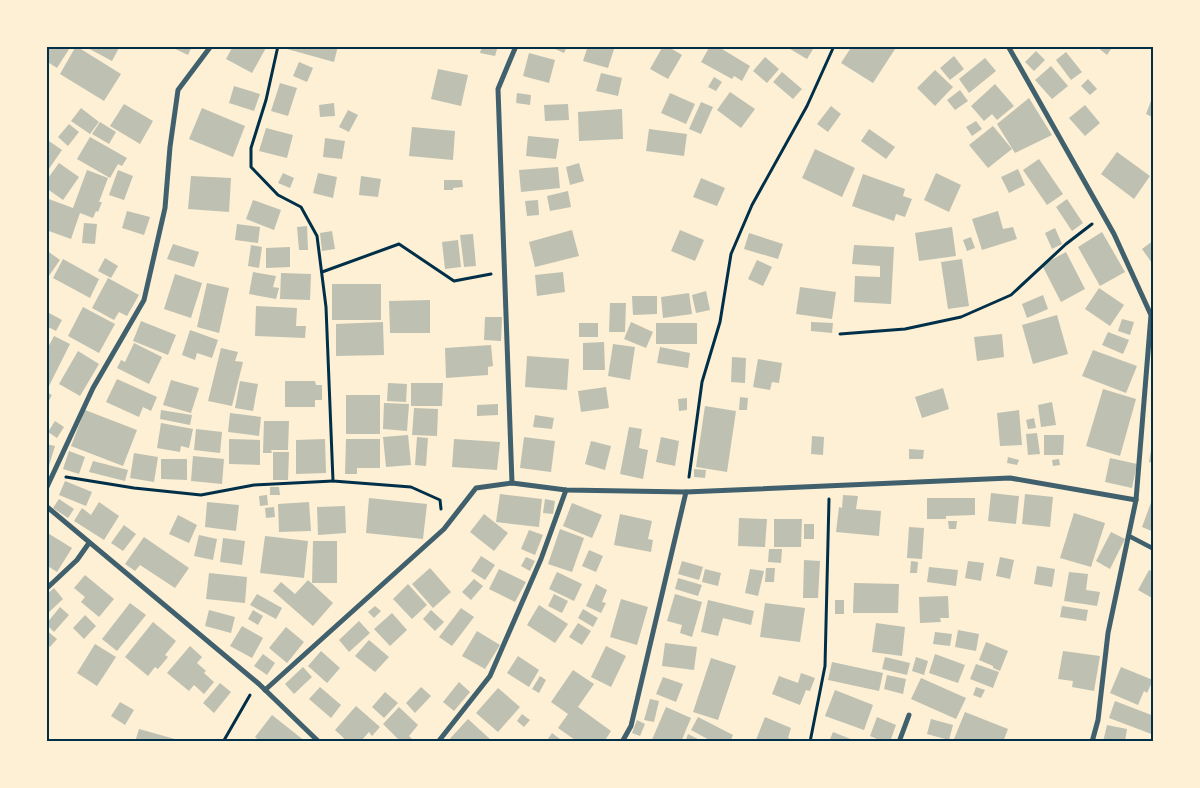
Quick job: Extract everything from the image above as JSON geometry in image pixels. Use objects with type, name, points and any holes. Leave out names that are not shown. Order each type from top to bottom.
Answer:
[{"type":"street","points":[[46,489],[93,388],[144,300],[165,208],[170,147],[178,90],[211,46]]},
{"type":"street","points":[[512,483],[498,89],[516,46]]},
{"type":"street","points":[[1008,46],[1114,234],[1151,315],[1136,500],[1108,633],[1098,720],[1092,742]]},
{"type":"street","points":[[265,690],[444,529],[476,488],[512,483],[566,490],[686,492],[1010,478],[1136,500]]},
{"type":"street","points":[[438,742],[490,676],[541,559],[566,490]]},
{"type":"street","points":[[622,742],[631,726],[686,492]]},
{"type":"street","points":[[46,506],[259,684],[319,742]]},
{"type":"street","points":[[1129,536],[1154,548]]},
{"type":"street","points":[[46,588],[77,560],[89,543]]},
{"type":"street","points":[[899,742],[909,715]]},
{"type":"path","points":[[278,46],[266,100],[250,148],[251,167],[278,195],[301,207],[317,236],[326,307],[333,481]]},
{"type":"path","points":[[686,492],[702,382],[720,322],[731,254],[752,205],[807,106],[834,46]]},
{"type":"path","points":[[840,334],[905,329],[961,316],[1011,295],[1066,244],[1103,216]]},
{"type":"path","points":[[322,272],[399,244],[454,280],[504,272]]},
{"type":"path","points":[[53,474],[134,488],[201,495],[254,485],[333,481],[411,488],[440,500],[444,529]]},
{"type":"path","points":[[810,742],[825,666],[830,486]]},
{"type":"path","points":[[223,742],[251,693],[259,684]]},
{"type":"building","points":[[46,46],[71,46],[57,68],[46,61]]},
{"type":"building","points":[[76,46],[121,74],[104,101],[60,74]]},
{"type":"building","points":[[84,46],[120,46],[112,61]]},
{"type":"building","points":[[169,46],[192,46],[188,55]]},
{"type":"building","points":[[233,46],[267,46],[252,73],[226,59]]},
{"type":"building","points":[[288,46],[338,46],[334,62],[287,49]]},
{"type":"building","points":[[482,46],[498,46],[495,56],[480,53]]},
{"type":"building","points":[[556,46],[567,46],[564,53],[555,49]]},
{"type":"building","points":[[588,46],[615,46],[608,68],[583,61]]},
{"type":"building","points":[[663,46],[667,46],[682,55],[668,79],[650,69]]},
{"type":"building","points":[[710,46],[717,46],[750,66],[742,81],[734,76],[732,79],[701,62]]},
{"type":"building","points":[[785,46],[815,46],[807,59]]},
{"type":"building","points":[[852,46],[897,46],[873,83],[841,63]]},
{"type":"building","points":[[1096,46],[1113,46],[1107,55]]},
{"type":"building","points":[[1036,51],[1045,60],[1034,71],[1025,62]]},
{"type":"building","points":[[1066,52],[1082,72],[1071,80],[1056,60]]},
{"type":"building","points":[[529,53],[555,60],[549,83],[523,76]]},
{"type":"building","points":[[954,56],[964,69],[950,80],[940,68]]},
{"type":"building","points":[[765,57],[779,69],[767,83],[753,71]]},
{"type":"building","points":[[985,58],[996,71],[969,93],[959,79]]},
{"type":"building","points":[[299,62],[313,68],[307,82],[293,76]]},
{"type":"building","points":[[1051,66],[1068,86],[1052,99],[1035,80]]},
{"type":"building","points":[[438,69],[468,75],[461,106],[431,99]]},
{"type":"building","points":[[935,70],[953,87],[935,106],[917,88]]},
{"type":"building","points":[[782,72],[802,89],[793,99],[773,82]]},
{"type":"building","points":[[601,73],[622,78],[618,96],[596,91]]},
{"type":"building","points":[[714,77],[722,82],[716,91],[708,87]]},
{"type":"building","points":[[1088,79],[1097,89],[1090,95],[1081,86]]},
{"type":"building","points":[[280,83],[297,88],[288,116],[271,111]]},
{"type":"building","points":[[995,84],[1014,106],[997,120],[992,114],[984,121],[971,106]]},
{"type":"building","points":[[234,86],[260,94],[254,111],[229,103]]},
{"type":"building","points":[[960,90],[968,101],[955,110],[947,100]]},
{"type":"building","points":[[730,92],[755,109],[741,128],[717,110]]},
{"type":"building","points":[[517,93],[531,95],[530,105],[516,103]]},
{"type":"building","points":[[670,93],[695,104],[686,124],[661,113]]},
{"type":"building","points":[[1029,98],[1052,135],[1015,153],[997,124]]},
{"type":"building","points":[[1152,98],[1154,98],[1154,118],[1146,114]]},
{"type":"building","points":[[701,102],[713,107],[701,134],[689,129]]},
{"type":"building","points":[[334,103],[335,116],[320,117],[319,105]]},
{"type":"building","points":[[124,104],[153,121],[140,144],[110,126]]},
{"type":"building","points":[[568,104],[569,120],[545,121],[544,105]]},
{"type":"building","points":[[1085,105],[1100,123],[1085,136],[1069,118]]},
{"type":"building","points":[[831,106],[841,114],[828,132],[817,124]]},
{"type":"building","points":[[81,108],[99,122],[90,134],[71,121]]},
{"type":"building","points":[[202,108],[245,126],[233,157],[189,139]]},
{"type":"building","points":[[622,109],[623,139],[579,141],[578,112]]},
{"type":"building","points":[[348,110],[358,115],[349,132],[339,127]]},
{"type":"building","points":[[976,121],[982,129],[972,136],[966,127]]},
{"type":"building","points":[[100,122],[116,132],[109,144],[92,134]]},
{"type":"building","points":[[69,124],[79,132],[68,146],[58,137]]},
{"type":"building","points":[[993,126],[1012,149],[988,168],[969,145]]},
{"type":"building","points":[[412,127],[455,131],[453,160],[409,156]]},
{"type":"building","points":[[266,128],[293,135],[287,158],[259,151]]},
{"type":"building","points":[[649,129],[687,134],[684,156],[646,151]]},
{"type":"building","points":[[869,129],[895,147],[886,159],[861,141]]},
{"type":"building","points":[[528,136],[559,139],[556,159],[526,156]]},
{"type":"building","points":[[90,137],[127,158],[122,166],[118,164],[110,178],[77,159]]},
{"type":"building","points":[[325,138],[345,141],[342,159],[323,157]]},
{"type":"building","points":[[46,139],[62,150],[46,173]]},
{"type":"building","points":[[815,149],[855,168],[842,197],[802,178]]},
{"type":"building","points":[[1117,152],[1150,176],[1134,199],[1101,174]]},
{"type":"building","points":[[1039,159],[1063,194],[1047,205],[1023,170]]},
{"type":"building","points":[[59,163],[79,177],[63,200],[46,188],[46,181]]},
{"type":"building","points":[[579,163],[584,181],[570,185],[566,167]]},
{"type":"building","points":[[558,167],[560,188],[521,192],[519,170]]},
{"type":"building","points":[[1018,169],[1025,185],[1009,193],[1001,177]]},
{"type":"building","points":[[87,170],[108,178],[99,202],[102,202],[98,212],[96,211],[93,218],[80,213],[71,239],[46,230],[46,198],[73,208]]},
{"type":"building","points":[[118,170],[133,176],[124,200],[109,195]]},
{"type":"building","points":[[283,173],[294,178],[290,188],[278,183]]},
{"type":"building","points":[[318,173],[337,177],[333,198],[313,193]]},
{"type":"building","points":[[936,173],[961,185],[949,212],[924,200]]},
{"type":"building","points":[[863,174],[905,189],[903,196],[912,199],[905,217],[896,214],[894,221],[852,206]]},
{"type":"building","points":[[191,176],[231,178],[229,212],[188,209]]},
{"type":"building","points":[[361,176],[381,179],[378,197],[359,195]]},
{"type":"building","points":[[701,178],[725,188],[717,206],[693,197]]},
{"type":"building","points":[[444,180],[462,180],[463,187],[444,190]]},
{"type":"building","points":[[568,191],[571,207],[550,211],[547,196]]},
{"type":"building","points":[[1067,199],[1083,223],[1072,231],[1056,207]]},
{"type":"building","points":[[253,200],[281,210],[274,230],[246,219]]},
{"type":"building","points":[[538,200],[539,215],[527,216],[525,201]]},
{"type":"building","points":[[127,211],[150,217],[144,235],[122,228]]},
{"type":"building","points":[[998,211],[1003,229],[1013,227],[1017,239],[982,250],[972,219]]},
{"type":"building","points":[[84,223],[97,224],[95,244],[82,243]]},
{"type":"building","points":[[237,224],[260,227],[258,243],[235,240]]},
{"type":"building","points":[[307,226],[308,250],[299,250],[297,227]]},
{"type":"building","points":[[952,227],[956,256],[919,261],[915,233]]},
{"type":"building","points":[[1055,228],[1062,244],[1052,249],[1045,233]]},
{"type":"building","points":[[572,230],[579,256],[535,267],[529,242]]},
{"type":"building","points":[[680,230],[704,240],[695,261],[671,251]]},
{"type":"building","points":[[332,231],[335,249],[322,251],[320,233]]},
{"type":"building","points":[[1102,232],[1125,272],[1100,286],[1078,247]]},
{"type":"building","points":[[749,233],[783,244],[778,259],[744,249]]},
{"type":"building","points":[[473,234],[476,266],[464,267],[460,235]]},
{"type":"building","points":[[971,237],[975,248],[967,251],[963,240]]},
{"type":"building","points":[[458,240],[461,267],[445,269],[442,242]]},
{"type":"building","points":[[1154,240],[1154,266],[1142,249]]},
{"type":"building","points":[[173,244],[199,252],[194,267],[167,259]]},
{"type":"building","points":[[251,245],[262,247],[259,268],[248,266]]},
{"type":"building","points":[[854,245],[894,247],[891,304],[854,302],[855,276],[880,277],[880,266],[852,264]]},
{"type":"building","points":[[290,247],[290,267],[266,268],[266,248]]},
{"type":"building","points":[[46,250],[60,260],[46,280]]},
{"type":"building","points":[[1066,252],[1085,289],[1061,302],[1042,265]]},
{"type":"building","points":[[105,258],[118,266],[111,278],[98,271]]},
{"type":"building","points":[[63,259],[99,279],[90,298],[53,278]]},
{"type":"building","points":[[962,259],[969,306],[948,309],[941,262]]},
{"type":"building","points":[[757,260],[772,267],[763,286],[748,279]]},
{"type":"building","points":[[253,272],[276,276],[273,287],[279,288],[276,299],[249,294]]},
{"type":"building","points":[[563,272],[565,292],[537,296],[535,275]]},
{"type":"building","points":[[281,273],[311,274],[310,300],[280,299]]},
{"type":"building","points":[[175,274],[202,283],[191,318],[164,309]]},
{"type":"building","points":[[108,278],[139,295],[127,316],[119,312],[114,320],[92,308]]},
{"type":"building","points":[[207,283],[229,288],[219,333],[197,327]]},
{"type":"building","points":[[332,284],[381,284],[381,320],[332,320]]},
{"type":"building","points":[[800,287],[836,292],[832,319],[796,314]]},
{"type":"building","points":[[1099,288],[1124,305],[1110,326],[1085,309]]},
{"type":"building","points":[[706,291],[710,310],[696,313],[692,295]]},
{"type":"building","points":[[689,293],[692,314],[663,318],[661,297]]},
{"type":"building","points":[[1043,295],[1048,309],[1027,318],[1022,304]]},
{"type":"building","points":[[632,296],[657,296],[657,314],[633,315]]},
{"type":"building","points":[[430,300],[430,333],[390,333],[389,301]]},
{"type":"building","points":[[610,303],[626,303],[625,332],[609,332]]},
{"type":"building","points":[[256,306],[297,308],[296,326],[306,326],[305,338],[255,336]]},
{"type":"building","points":[[83,307],[115,324],[99,353],[68,336]]},
{"type":"building","points":[[49,313],[62,320],[56,331],[46,326],[46,318]]},
{"type":"building","points":[[1057,315],[1068,354],[1033,364],[1022,325]]},
{"type":"building","points":[[485,317],[502,317],[501,341],[484,340]]},
{"type":"building","points":[[1122,319],[1134,322],[1130,335],[1118,331]]},
{"type":"building","points":[[141,321],[176,335],[168,355],[133,341]]},
{"type":"building","points":[[383,322],[384,355],[336,356],[336,324]]},
{"type":"building","points":[[631,322],[653,332],[646,348],[624,339]]},
{"type":"building","points":[[811,322],[833,323],[832,333],[811,331]]},
{"type":"building","points":[[579,323],[598,323],[598,337],[579,337]]},
{"type":"building","points":[[656,323],[697,323],[697,344],[656,344]]},
{"type":"building","points":[[190,330],[218,340],[212,358],[197,353],[195,360],[182,355]]},
{"type":"building","points":[[1108,332],[1129,340],[1123,354],[1102,345]]},
{"type":"building","points":[[1002,334],[1004,357],[977,361],[974,337]]},
{"type":"building","points":[[54,336],[70,344],[46,392],[46,351]]},
{"type":"building","points":[[604,342],[605,370],[583,370],[583,343]]},
{"type":"building","points":[[134,343],[162,357],[149,384],[117,368],[121,360],[125,362]]},
{"type":"building","points":[[613,344],[635,347],[630,380],[608,376]]},
{"type":"building","points":[[491,345],[493,366],[488,367],[488,375],[446,378],[445,348]]},
{"type":"building","points":[[660,347],[690,353],[688,368],[657,363]]},
{"type":"building","points":[[221,348],[238,352],[235,361],[243,362],[232,406],[208,401]]},
{"type":"building","points":[[1093,350],[1137,366],[1126,393],[1082,376]]},
{"type":"building","points":[[78,351],[99,364],[80,396],[59,384]]},
{"type":"building","points":[[527,356],[569,359],[567,390],[525,387]]},
{"type":"building","points":[[732,357],[746,358],[745,383],[731,382]]},
{"type":"building","points":[[758,359],[782,363],[779,383],[772,382],[770,390],[753,387]]},
{"type":"building","points":[[117,379],[157,397],[151,411],[143,407],[139,417],[106,402]]},
{"type":"building","points":[[171,380],[199,388],[191,413],[163,405]]},
{"type":"building","points":[[240,381],[258,384],[253,411],[235,408]]},
{"type":"building","points":[[285,381],[315,381],[316,385],[322,385],[322,400],[315,400],[315,407],[285,407]]},
{"type":"building","points":[[388,383],[407,384],[406,402],[387,401]]},
{"type":"building","points":[[411,383],[443,383],[442,406],[411,406]]},
{"type":"building","points":[[606,387],[609,408],[581,412],[578,391]]},
{"type":"building","points":[[943,388],[949,409],[922,418],[915,397]]},
{"type":"building","points":[[1103,389],[1136,399],[1120,456],[1086,446]]},
{"type":"building","points":[[46,392],[52,395],[46,406]]},
{"type":"building","points":[[346,395],[380,395],[380,434],[346,434]]},
{"type":"building","points":[[740,397],[748,398],[747,410],[739,410]]},
{"type":"building","points":[[687,398],[687,410],[679,411],[678,399]]},
{"type":"building","points":[[1052,402],[1056,425],[1041,427],[1038,405]]},
{"type":"building","points":[[384,403],[409,404],[407,431],[383,429]]},
{"type":"building","points":[[498,404],[498,415],[477,416],[477,405]]},
{"type":"building","points":[[705,406],[736,411],[727,472],[696,467]]},
{"type":"building","points":[[414,408],[438,409],[437,436],[412,435]]},
{"type":"building","points":[[85,410],[137,430],[123,466],[71,446]]},
{"type":"building","points":[[161,410],[192,415],[190,425],[160,419]]},
{"type":"building","points":[[1019,410],[1022,445],[1000,446],[997,413]]},
{"type":"building","points":[[230,413],[261,417],[259,436],[228,432]]},
{"type":"building","points":[[535,415],[554,418],[552,429],[533,427]]},
{"type":"building","points":[[1034,418],[1036,428],[1028,429],[1026,420]]},
{"type":"building","points":[[55,421],[64,427],[57,438],[48,432]]},
{"type":"building","points":[[264,421],[289,421],[288,450],[271,450],[272,453],[263,453]]},
{"type":"building","points":[[161,423],[193,429],[189,448],[181,446],[180,452],[157,448]]},
{"type":"building","points":[[629,427],[642,429],[639,448],[648,450],[643,479],[620,474]]},
{"type":"building","points":[[196,429],[222,432],[220,453],[194,450]]},
{"type":"building","points":[[1037,433],[1040,454],[1028,455],[1026,434]]},
{"type":"building","points":[[408,435],[411,465],[386,467],[383,437]]},
{"type":"building","points":[[1044,435],[1064,435],[1063,455],[1044,455]]},
{"type":"building","points":[[812,436],[824,437],[823,455],[811,454]]},
{"type":"building","points":[[417,437],[428,438],[426,466],[415,465]]},
{"type":"building","points":[[524,437],[555,441],[551,472],[520,468]]},
{"type":"building","points":[[661,437],[679,441],[675,466],[656,462]]},
{"type":"building","points":[[229,439],[260,440],[260,465],[229,464]]},
{"type":"building","points":[[325,439],[326,473],[296,474],[296,440]]},
{"type":"building","points":[[346,439],[380,439],[380,468],[357,468],[357,474],[345,474]]},
{"type":"building","points":[[454,439],[500,442],[497,470],[452,467]]},
{"type":"building","points":[[1154,439],[1154,463],[1149,462]]},
{"type":"building","points":[[591,441],[611,446],[605,470],[585,464]]},
{"type":"building","points":[[46,444],[55,446],[47,472],[46,472]]},
{"type":"building","points":[[909,449],[924,450],[923,459],[909,459]]},
{"type":"building","points":[[69,451],[85,457],[79,474],[63,469]]},
{"type":"building","points":[[273,452],[289,452],[288,480],[273,480]]},
{"type":"building","points":[[134,453],[158,457],[154,482],[130,478]]},
{"type":"building","points":[[193,456],[224,459],[222,484],[191,481]]},
{"type":"building","points":[[1008,457],[1019,460],[1017,465],[1007,463]]},
{"type":"building","points":[[1110,458],[1137,464],[1132,488],[1105,482]]},
{"type":"building","points":[[161,459],[187,459],[187,480],[161,479]]},
{"type":"building","points":[[1059,459],[1060,465],[1053,466],[1052,460]]},
{"type":"building","points":[[93,461],[128,470],[125,481],[89,472]]},
{"type":"building","points":[[694,469],[706,470],[705,478],[694,477]]},
{"type":"building","points":[[65,481],[92,492],[86,506],[59,495]]},
{"type":"building","points":[[270,487],[279,487],[280,495],[270,495]]},
{"type":"building","points":[[991,493],[1019,496],[1016,524],[988,521]]},
{"type":"building","points":[[500,494],[542,499],[539,527],[496,522]]},
{"type":"building","points":[[1025,494],[1053,497],[1050,527],[1022,524]]},
{"type":"building","points":[[267,495],[268,505],[260,506],[259,496]]},
{"type":"building","points":[[843,495],[858,496],[856,509],[881,511],[879,536],[836,532],[839,507],[842,508]]},
{"type":"building","points":[[369,498],[427,504],[423,539],[366,533]]},
{"type":"building","points":[[927,498],[975,498],[975,515],[946,516],[946,519],[927,519]]},
{"type":"building","points":[[59,499],[74,509],[68,518],[53,508]]},
{"type":"building","points":[[545,499],[555,501],[553,514],[543,513]]},
{"type":"building","points":[[1152,500],[1154,501],[1154,532],[1142,527]]},
{"type":"building","points":[[99,502],[119,516],[104,540],[74,521],[82,508],[91,515]]},
{"type":"building","points":[[207,502],[239,505],[236,531],[205,527]]},
{"type":"building","points":[[309,502],[311,531],[279,532],[278,504]]},
{"type":"building","points":[[572,503],[602,515],[592,538],[563,526]]},
{"type":"building","points":[[345,506],[346,533],[318,535],[317,507]]},
{"type":"building","points":[[274,507],[275,517],[266,518],[265,508]]},
{"type":"building","points":[[1074,513],[1105,523],[1091,567],[1060,558]]},
{"type":"building","points":[[484,514],[508,533],[494,551],[470,532]]},
{"type":"building","points":[[620,514],[652,521],[648,539],[653,540],[651,552],[614,545]]},
{"type":"building","points":[[178,515],[197,525],[189,543],[169,534]]},
{"type":"building","points":[[739,518],[767,519],[765,547],[738,546]]},
{"type":"building","points":[[774,519],[802,519],[801,547],[774,547]]},
{"type":"building","points":[[948,521],[957,521],[956,529],[949,529]]},
{"type":"building","points":[[804,524],[814,524],[814,539],[804,539]]},
{"type":"building","points":[[124,525],[136,534],[123,551],[111,543]]},
{"type":"building","points":[[909,527],[924,528],[922,559],[907,558]]},
{"type":"building","points":[[560,529],[584,538],[572,572],[548,564]]},
{"type":"building","points":[[529,530],[543,535],[535,555],[521,549]]},
{"type":"building","points":[[46,532],[72,548],[57,572],[46,565]]},
{"type":"building","points":[[1111,532],[1125,539],[1110,569],[1096,561]]},
{"type":"building","points":[[199,535],[217,539],[213,560],[194,556]]},
{"type":"building","points":[[265,536],[308,541],[304,578],[260,573]]},
{"type":"building","points":[[144,537],[189,568],[175,588],[140,565],[135,571],[125,564]]},
{"type":"building","points":[[223,538],[245,541],[242,565],[220,562]]},
{"type":"building","points":[[313,541],[337,541],[337,583],[312,583]]},
{"type":"building","points":[[769,549],[782,549],[781,563],[768,562]]},
{"type":"building","points":[[589,550],[603,556],[596,572],[582,566]]},
{"type":"building","points":[[481,556],[495,565],[485,580],[471,571]]},
{"type":"building","points":[[526,557],[535,561],[530,571],[521,566]]},
{"type":"building","points":[[1000,557],[1014,560],[1010,579],[996,576]]},
{"type":"building","points":[[804,560],[820,561],[818,598],[803,598]]},
{"type":"building","points":[[682,561],[703,567],[699,580],[678,574]]},
{"type":"building","points":[[911,561],[918,562],[917,573],[910,573]]},
{"type":"building","points":[[968,561],[984,563],[981,581],[965,578]]},
{"type":"building","points":[[1037,566],[1055,569],[1052,587],[1034,584]]},
{"type":"building","points":[[929,567],[958,570],[956,586],[927,582]]},
{"type":"building","points":[[430,568],[451,592],[433,608],[412,584]]},
{"type":"building","points":[[766,568],[775,568],[774,582],[765,582]]},
{"type":"building","points":[[499,569],[526,582],[515,602],[489,589]]},
{"type":"building","points":[[705,569],[721,573],[718,586],[702,582]]},
{"type":"building","points":[[750,569],[764,571],[758,596],[745,593]]},
{"type":"building","points":[[1149,570],[1154,572],[1154,595],[1152,598],[1138,590]]},
{"type":"building","points":[[557,572],[582,584],[574,601],[549,589]]},
{"type":"building","points":[[1069,572],[1088,574],[1086,590],[1100,592],[1097,606],[1064,601]]},
{"type":"building","points":[[209,573],[247,577],[245,603],[206,599]]},
{"type":"building","points":[[85,575],[114,599],[99,617],[81,602],[85,597],[74,588]]},
{"type":"building","points":[[678,578],[702,585],[698,596],[675,589]]},
{"type":"building","points":[[474,579],[483,586],[471,600],[462,592]]},
{"type":"building","points":[[308,580],[333,603],[313,626],[273,591],[281,582],[295,594]]},
{"type":"building","points":[[854,583],[899,584],[898,613],[853,613]]},
{"type":"building","points":[[408,584],[427,605],[412,619],[393,599]]},
{"type":"building","points":[[596,584],[607,590],[602,602],[606,603],[601,613],[586,606]]},
{"type":"building","points":[[54,588],[63,599],[46,615],[46,595]]},
{"type":"building","points":[[257,594],[282,608],[276,619],[250,605]]},
{"type":"building","points":[[554,594],[568,601],[562,613],[548,606]]},
{"type":"building","points":[[675,594],[702,602],[692,637],[680,633],[682,625],[667,621]]},
{"type":"building","points":[[948,596],[949,618],[940,618],[941,622],[920,623],[919,597]]},
{"type":"building","points":[[621,599],[648,607],[637,645],[610,637]]},
{"type":"building","points":[[708,600],[754,611],[751,625],[723,618],[718,636],[701,632]]},
{"type":"building","points":[[835,600],[844,600],[844,614],[835,614]]},
{"type":"building","points":[[130,603],[146,615],[117,651],[102,639]]},
{"type":"building","points":[[765,603],[805,608],[800,642],[760,637]]},
{"type":"building","points":[[539,605],[568,624],[555,643],[527,625]]},
{"type":"building","points":[[375,606],[381,611],[374,618],[368,612]]},
{"type":"building","points":[[1062,606],[1088,610],[1086,621],[1060,617]]},
{"type":"building","points":[[60,607],[69,615],[54,632],[46,624]]},
{"type":"building","points":[[461,608],[474,617],[452,646],[439,637]]},
{"type":"building","points":[[583,609],[598,618],[593,627],[578,618]]},
{"type":"building","points":[[209,610],[235,617],[231,633],[205,626]]},
{"type":"building","points":[[253,610],[263,616],[258,625],[248,619]]},
{"type":"building","points":[[431,610],[444,622],[435,631],[423,619]]},
{"type":"building","points":[[392,613],[407,630],[390,646],[374,629]]},
{"type":"building","points":[[85,615],[96,626],[84,639],[73,628]]},
{"type":"building","points":[[359,621],[370,633],[349,652],[339,640]]},
{"type":"building","points":[[153,622],[176,641],[165,655],[168,657],[158,669],[155,667],[148,676],[125,657]]},
{"type":"building","points":[[578,623],[591,631],[582,645],[569,637]]},
{"type":"building","points":[[876,623],[905,627],[902,656],[872,652]]},
{"type":"building","points":[[242,626],[263,638],[252,658],[230,646]]},
{"type":"building","points":[[286,627],[304,642],[287,663],[269,648]]},
{"type":"building","points":[[46,630],[57,639],[50,647],[46,643]]},
{"type":"building","points":[[958,630],[979,634],[976,651],[955,647]]},
{"type":"building","points":[[477,631],[500,645],[485,669],[462,656]]},
{"type":"building","points":[[935,632],[952,634],[950,646],[933,644]]},
{"type":"building","points":[[369,640],[389,657],[375,672],[355,656]]},
{"type":"building","points":[[986,642],[1008,651],[1000,671],[979,660]]},
{"type":"building","points":[[665,643],[697,647],[694,670],[662,666]]},
{"type":"building","points":[[95,644],[116,657],[97,686],[77,673]]},
{"type":"building","points":[[190,646],[202,657],[197,663],[214,682],[204,694],[194,685],[189,691],[167,673]]},
{"type":"building","points":[[606,646],[626,656],[611,687],[591,677]]},
{"type":"building","points":[[321,651],[340,668],[327,683],[308,666]]},
{"type":"building","points":[[1063,651],[1100,656],[1094,691],[1072,687],[1073,681],[1058,679]]},
{"type":"building","points":[[263,654],[275,663],[267,675],[254,666]]},
{"type":"building","points":[[935,654],[965,665],[958,683],[929,673]]},
{"type":"building","points":[[518,656],[539,670],[529,687],[507,673]]},
{"type":"building","points":[[885,657],[910,663],[907,675],[882,669]]},
{"type":"building","points":[[916,657],[928,661],[924,675],[912,671]]},
{"type":"building","points":[[711,658],[736,666],[718,720],[693,712]]},
{"type":"building","points":[[832,662],[883,673],[879,691],[828,680]]},
{"type":"building","points":[[976,664],[999,672],[993,688],[970,679]]},
{"type":"building","points":[[303,667],[312,677],[294,694],[285,684]]},
{"type":"building","points":[[1121,667],[1153,680],[1147,693],[1144,691],[1138,705],[1110,693]]},
{"type":"building","points":[[573,670],[594,684],[578,707],[611,731],[604,742],[578,742],[558,728],[568,714],[551,702]]},
{"type":"building","points":[[801,673],[815,678],[810,691],[806,690],[800,705],[772,694],[779,676],[798,683]]},
{"type":"building","points":[[887,675],[906,679],[903,694],[884,689]]},
{"type":"building","points":[[540,676],[546,680],[539,693],[532,689]]},
{"type":"building","points":[[663,677],[683,684],[676,702],[656,694]]},
{"type":"building","points":[[921,678],[966,698],[956,719],[911,699]]},
{"type":"building","points":[[459,682],[470,692],[454,711],[443,702]]},
{"type":"building","points":[[220,683],[231,692],[214,713],[203,703]]},
{"type":"building","points":[[320,687],[341,705],[331,718],[309,699]]},
{"type":"building","points":[[421,687],[431,696],[415,713],[406,703]]},
{"type":"building","points":[[976,687],[985,690],[981,698],[973,695]]},
{"type":"building","points":[[498,688],[520,707],[498,732],[476,713]]},
{"type":"building","points":[[835,690],[873,705],[864,730],[825,716]]},
{"type":"building","points":[[385,692],[398,703],[384,718],[372,707]]},
{"type":"building","points":[[650,699],[659,701],[654,722],[644,720]]},
{"type":"building","points":[[1115,701],[1154,716],[1154,735],[1109,718]]},
{"type":"building","points":[[120,702],[134,710],[125,725],[111,716]]},
{"type":"building","points":[[356,706],[380,727],[372,736],[369,732],[360,742],[348,742],[335,730]]},
{"type":"building","points":[[399,707],[418,725],[409,736],[415,742],[401,742],[383,724]]},
{"type":"building","points":[[666,707],[691,718],[681,742],[651,742]]},
{"type":"building","points":[[965,712],[1008,729],[1003,742],[961,742],[954,739]]},
{"type":"building","points":[[522,714],[530,720],[524,727],[517,721]]},
{"type":"building","points":[[272,715],[306,742],[261,742],[255,737]]},
{"type":"building","points":[[698,717],[733,735],[730,742],[713,742],[691,730]]},
{"type":"building","points":[[765,717],[791,728],[788,738],[798,742],[761,742],[756,740]]},
{"type":"building","points":[[877,717],[896,725],[890,742],[884,742],[870,736]]},
{"type":"building","points":[[468,719],[491,740],[489,742],[447,742]]},
{"type":"building","points":[[931,719],[953,725],[949,740],[927,734]]},
{"type":"building","points":[[637,720],[645,724],[640,736],[632,733]]},
{"type":"building","points":[[1107,725],[1127,729],[1125,742],[1103,742]]},
{"type":"building","points":[[139,729],[182,741],[182,742],[135,742]]},
{"type":"building","points":[[833,732],[858,742],[829,742]]},
{"type":"building","points":[[552,733],[564,742],[546,742]]},
{"type":"building","points":[[688,734],[704,742],[685,742]]}]
